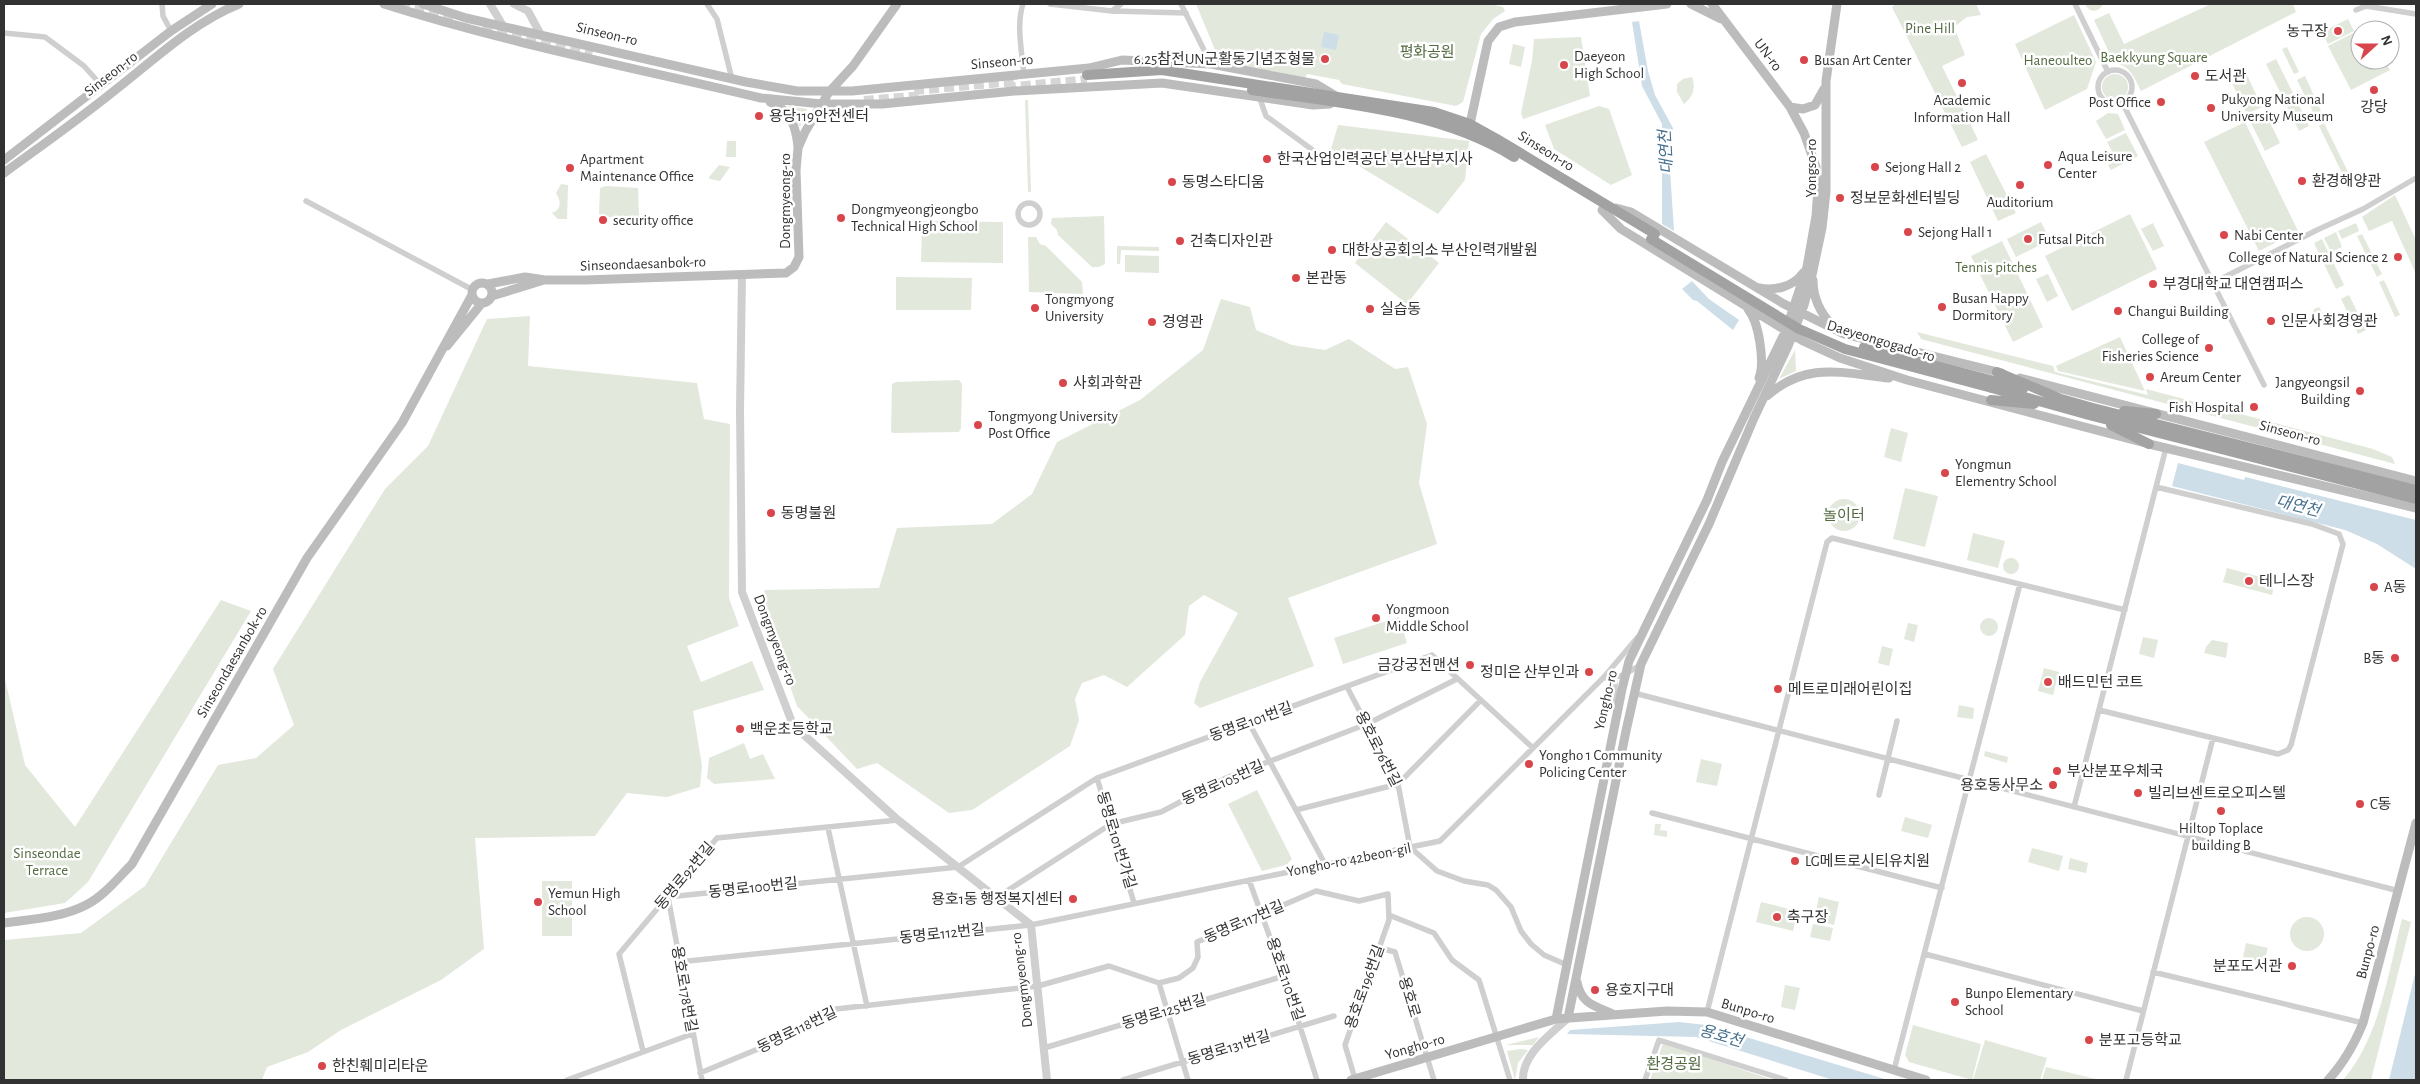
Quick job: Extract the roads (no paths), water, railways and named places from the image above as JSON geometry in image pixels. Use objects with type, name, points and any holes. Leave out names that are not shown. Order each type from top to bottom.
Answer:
[{"type":"highway","points":[[1087,78],[1162,70],[1336,99],[1429,120],[1468,132],[1511,154],[1604,207]]},
{"type":"highway","name":"Sinseon-ro","points":[[1336,99],[1434,112],[1470,124],[1498,139],[1604,207]]},
{"type":"highway","name":"Daeyeongogado-ro","points":[[1604,207],[1802,324],[1847,342],[1995,380],[2059,402]]},
{"type":"highway","points":[[1991,400],[2059,402],[2091,412],[2345,476],[2416,490]]},
{"type":"highway","points":[[2091,412],[2156,414]]},
{"type":"highway","points":[[2091,412],[2149,444]]},
{"type":"highway","points":[[2345,476],[2416,506]]},
{"type":"main road","name":"Sinseon-ro","points":[[4,160],[171,31],[212,4]]},
{"type":"main road","name":"Sinseon-ro","points":[[4,173],[103,100],[222,7],[239,4]]},
{"type":"main road","name":"Sinseon-ro","points":[[384,4],[472,30],[761,98],[822,104],[882,104],[1039,90],[1162,83],[1312,105],[1336,99]]},
{"type":"main road","name":"Sinseon-ro","points":[[423,4],[466,18],[502,24],[732,79],[797,91],[829,92],[1024,75],[1089,68],[1122,60],[1211,64],[1316,84],[1336,99]]},
{"type":"main road","name":"Dongmyeong-ro","points":[[742,275],[786,273],[794,267],[799,257],[796,170],[798,148],[805,132],[829,92],[853,66],[897,4]]},
{"type":"main road","points":[[1470,124],[1488,41],[1499,27],[1515,22],[1667,4]]},
{"type":"main road","points":[[1691,4],[1724,20],[1723,4]]},
{"type":"main road","name":"UN-ro","points":[[1712,4],[1790,107],[1804,133],[1816,167],[1818,188]]},
{"type":"main road","name":"Yongso-ro","points":[[1797,311],[1812,275],[1822,228],[1826,192],[1826,81],[1837,4]]},
{"type":"main road","points":[[1790,107],[1803,109],[1815,105],[1822,96],[1826,81]]},
{"type":"main road","points":[[761,98],[776,104],[791,118],[798,148]]},
{"type":"main road","name":"Yongso-ro","points":[[1791,330],[1807,267],[1816,216],[1818,188]]},
{"type":"main road","name":"Sinseon-ro","points":[[1604,207],[1631,212],[1756,288],[1844,334],[1995,380],[2156,414],[2416,481]]},
{"type":"main road","points":[[1604,207],[1621,229],[1744,305],[1840,358],[1907,380],[1991,400],[2149,444],[2416,506]]},
{"type":"main road","points":[[1756,288],[1768,290],[1789,285],[1798,280],[1807,267]]},
{"type":"main road","name":"Sinseondaesanbok-ro","points":[[4,923],[64,914],[87,905],[104,893],[132,864],[307,558],[402,424],[445,342],[479,284],[525,277],[544,280],[742,275]]},
{"type":"main road","points":[[1812,275],[1820,309],[1832,326],[1844,334]]},
{"type":"main road","name":"Sinseondaesanbok-ro","points":[[440,354],[482,303],[490,300],[492,296],[544,280]]},
{"type":"main road","points":[[488,284],[491,287],[492,296]]},
{"type":"main road","points":[[473,292],[477,302],[482,303]]},
{"type":"main road","points":[[1744,305],[1752,314],[1760,351],[1761,374],[1755,391]]},
{"type":"main road","name":"Yongho-ro","points":[[1353,1080],[1556,1019],[1626,673],[1644,630],[1708,500],[1722,462],[1755,391],[1781,342],[1791,330]]},
{"type":"main road","name":"Yongho-ro","points":[[1568,1018],[1634,692],[1642,664],[1709,524],[1791,330]]},
{"type":"main road","points":[[1760,351],[1781,342]]},
{"type":"main road","points":[[1763,400],[1790,379],[1813,372],[1832,371],[1907,380]]},
{"type":"main road","points":[[1708,500],[1712,496],[1715,497],[1709,524]]},
{"type":"main road","points":[[1687,541],[1683,563],[1687,565],[1691,562]]},
{"type":"main road","name":"Bunpo-ro","points":[[2328,1080],[2340,1068],[2353,1047],[2363,1023],[2416,823]]},
{"type":"main road","points":[[1572,939],[1575,947],[1574,967],[1579,968]]},
{"type":"main road","points":[[1577,979],[1581,996],[1588,1004],[1616,1015]]},
{"type":"main road","name":"Bunpo-ro","points":[[1556,1019],[1666,1011],[1707,1012],[1926,1080]]},
{"type":"street","points":[[162,4],[163,16],[171,31]]},
{"type":"street","points":[[490,4],[502,24]]},
{"type":"street","points":[[514,4],[528,11],[541,34]]},
{"type":"street","points":[[707,4],[717,20],[732,79]]},
{"type":"street","points":[[1023,4],[1020,12],[1020,34],[1024,75]]},
{"type":"street","points":[[1050,4],[1112,11],[1186,14]]},
{"type":"street","points":[[1112,11],[1121,4]]},
{"type":"street","points":[[1182,4],[1211,64]]},
{"type":"street","points":[[2075,4],[2108,72]]},
{"type":"street","points":[[2356,10],[2366,6],[2416,14]]},
{"type":"street","points":[[4,33],[45,37],[84,66],[102,86]]},
{"type":"street","points":[[2119,71],[2126,75],[2130,81],[2131,91],[2122,102],[2109,103],[2100,95],[2099,81],[2108,72],[2119,71]]},
{"type":"street","points":[[1258,96],[1266,116],[1314,151]]},
{"type":"street","points":[[2122,102],[2264,384]]},
{"type":"street","points":[[2213,283],[2316,230],[2363,209],[2416,178]]},
{"type":"street","points":[[306,201],[473,292]]},
{"type":"street","name":"Dongmyeong-ro","points":[[742,275],[740,410],[742,592],[793,725],[898,820],[1031,925],[1047,1080]]},
{"type":"street","points":[[2074,807],[2166,448]]},
{"type":"street","points":[[2099,710],[2278,754],[2288,750],[2291,745],[2343,544],[2339,534],[2312,524],[2156,487]]},
{"type":"street","points":[[1707,1012],[1827,542],[1832,538],[2125,610]]},
{"type":"street","points":[[1894,1070],[2020,584]]},
{"type":"street","name":"Yongho-ro 42beon-gil","points":[[1031,925],[1440,841],[1606,678],[1619,659],[1644,630]]},
{"type":"street","name":"동명로101번길","points":[[958,867],[1097,778],[1432,655],[1533,748]]},
{"type":"street","points":[[1619,659],[1617,666],[1619,671],[1626,673]]},
{"type":"street","name":"Yongho-ro 42beon-gil","points":[[1606,678],[1626,673],[1642,664]]},
{"type":"street","points":[[1606,678],[1615,682],[1615,697],[1618,708]]},
{"type":"street","name":"동명로105번길","points":[[996,898],[1111,824],[1161,812],[1226,778],[1366,724],[1457,679]]},
{"type":"street","name":"용호로76번길","points":[[1347,687],[1398,784],[1410,847]]},
{"type":"street","points":[[1634,692],[2399,891]]},
{"type":"street","points":[[1296,810],[1398,784],[1481,700]]},
{"type":"street","points":[[1880,795],[1897,721]]},
{"type":"street","points":[[1249,723],[1325,864]]},
{"type":"street","points":[[2126,1080],[2213,738]]},
{"type":"street","name":"동명로101번가길","points":[[1097,778],[1134,903]]},
{"type":"street","points":[[1652,813],[1942,888]]},
{"type":"street","name":"동명로92번길","points":[[643,1051],[619,954],[717,838],[898,820]]},
{"type":"street","points":[[828,828],[867,1006]]},
{"type":"street","points":[[1410,847],[1437,871],[1464,881],[1488,885],[1496,890],[1510,907],[1530,944],[1544,954],[1567,965]]},
{"type":"street","name":"동명로100번길","points":[[668,897],[958,867]]},
{"type":"street","name":"용호로110번길","points":[[1249,880],[1284,976],[1317,1080]]},
{"type":"street","name":"동명로117번길","points":[[1159,982],[1179,978],[1193,968],[1198,957],[1197,942],[1316,891],[1358,901],[1388,894]]},
{"type":"street","name":"용호로196번길","points":[[1353,1080],[1345,1045],[1380,948],[1389,916],[1388,894]]},
{"type":"street","name":"용호로178번길","points":[[668,897],[702,1080]]},
{"type":"street","points":[[1389,916],[1434,933],[1452,960],[1479,980],[1510,1080]]},
{"type":"street","name":"동명로112번길","points":[[679,962],[1031,925]]},
{"type":"street","name":"용호로","points":[[1380,948],[1395,952],[1428,1058]]},
{"type":"street","points":[[1925,954],[2143,1011]]},
{"type":"street","points":[[1038,986],[1109,966],[1159,982],[1188,1080]]},
{"type":"street","points":[[2153,972],[2363,1023]]},
{"type":"street","name":"동명로125번길","points":[[1044,1048],[1284,976]]},
{"type":"street","name":"동명로118번길","points":[[700,1073],[799,1032],[836,1009],[1038,986]]},
{"type":"street","name":"동명로131번길","points":[[1123,1080],[1334,1016]]},
{"type":"street","points":[[1523,1080],[1526,1062],[1568,1018]]},
{"type":"street","points":[[1546,1039],[1556,1019]]},
{"type":"street","points":[[567,1080],[692,1034]]},
{"type":"street","points":[[1645,1080],[1659,1040],[1786,1080]]},
{"type":"street","points":[[1428,1058],[1434,1080]]},
{"type":"water","name":"대연천","points":[[1639,21],[1648,71],[1655,95],[1673,128],[1670,170],[1674,231],[1662,224],[1662,124],[1642,86],[1632,22]]},
{"type":"water","points":[[1324,32],[1339,35],[1336,50],[1321,47]]},
{"type":"water","points":[[1692,281],[1709,299],[1739,320],[1733,330],[1697,301],[1693,300],[1682,289]]},
{"type":"water","name":"대연천","points":[[2178,463],[2244,480],[2245,477],[2416,520],[2416,569],[2377,544],[2345,530],[2172,486]]},
{"type":"water","points":[[2416,970],[2416,1080],[2389,1080]]},
{"type":"water","name":"용호천","points":[[1679,1022],[1706,1025],[1888,1080],[1833,1080],[1696,1037],[1567,1034],[1570,1030]]},
{"type":"tunnel","points":[[400,4],[455,18]]},
{"type":"tunnel","points":[[483,26],[592,55]]},
{"type":"tunnel","points":[[1006,88],[1087,80]]},
{"type":"tunnel","points":[[914,90],[1014,81]]},
{"type":"tunnel","points":[[864,101],[924,96]]},
{"type":"place","name":"농구장","points":[[2338,31]]},
{"type":"place","name":"6.25참전UN군활동기념조형물","points":[[1325,59]]},
{"type":"place","name":"Busan Art Center","points":[[1804,60]]},
{"type":"place","name":"Daeyeon High School","points":[[1564,65]]},
{"type":"place","name":"도서관","points":[[2195,76]]},
{"type":"place","name":"Academic Information Hall","points":[[1962,83]]},
{"type":"place","name":"강당","points":[[2374,90]]},
{"type":"place","name":"Post Office","points":[[2161,102]]},
{"type":"place","name":"Pukyong National University Museum","points":[[2211,108]]},
{"type":"place","name":"용당119안전센터","points":[[759,116]]},
{"type":"place","name":"한국산업인력공단 부산남부지사","points":[[1267,159]]},
{"type":"place","name":"Aqua Leisure Center","points":[[2048,165]]},
{"type":"place","name":"Sejong Hall 2","points":[[1875,167]]},
{"type":"place","name":"Apartment Maintenance Office","points":[[570,168]]},
{"type":"place","name":"환경해양관","points":[[2302,181]]},
{"type":"place","name":"동명스타디움","points":[[1172,182]]},
{"type":"place","name":"Auditorium","points":[[2020,185]]},
{"type":"place","name":"정보문화센터빌딩","points":[[1840,198]]},
{"type":"place","name":"Dongmyeongjeongbo Technical High School","points":[[841,218]]},
{"type":"place","name":"security office","points":[[603,220]]},
{"type":"place","name":"Sejong Hall 1","points":[[1908,232]]},
{"type":"place","name":"Nabi Center","points":[[2224,235]]},
{"type":"place","name":"Futsal Pitch","points":[[2028,239]]},
{"type":"place","name":"건축디자인관","points":[[1180,241]]},
{"type":"place","name":"대한상공회의소 부산인력개발원","points":[[1332,250]]},
{"type":"place","name":"College of Natural Science 2","points":[[2398,257]]},
{"type":"place","name":"본관동","points":[[1296,278]]},
{"type":"place","name":"부경대학교 대연캠퍼스","points":[[2153,284]]},
{"type":"place","name":"Busan Happy Dormitory","points":[[1942,307]]},
{"type":"place","name":"Tongmyong University","points":[[1035,308]]},
{"type":"place","name":"실습동","points":[[1370,309]]},
{"type":"place","name":"Changui Building","points":[[2118,311]]},
{"type":"place","name":"인문사회경영관","points":[[2271,321]]},
{"type":"place","name":"경영관","points":[[1152,322]]},
{"type":"place","name":"College of Fisheries Science","points":[[2209,348]]},
{"type":"place","name":"Areum Center","points":[[2150,377]]},
{"type":"place","name":"사회과학관","points":[[1063,383]]},
{"type":"place","name":"Jangyeongsil Building","points":[[2360,391]]},
{"type":"place","name":"Fish Hospital","points":[[2254,407]]},
{"type":"place","name":"Tongmyong University Post Office","points":[[978,425]]},
{"type":"place","name":"Yongmun Elementry School","points":[[1945,473]]},
{"type":"place","name":"동명불원","points":[[771,513]]},
{"type":"place","name":"테니스장","points":[[2249,581]]},
{"type":"place","name":"A동","points":[[2374,587]]},
{"type":"place","name":"Yongmoon Middle School","points":[[1376,618]]},
{"type":"place","name":"B동","points":[[2395,658]]},
{"type":"place","name":"금강궁전맨션","points":[[1470,665]]},
{"type":"place","name":"정미은 산부인과","points":[[1589,672]]},
{"type":"place","name":"배드민턴 코트","points":[[2048,682]]},
{"type":"place","name":"메트로미래어린이집","points":[[1778,689]]},
{"type":"place","name":"백운초등학교","points":[[740,729]]},
{"type":"place","name":"Yongho 1 Community Policing Center","points":[[1529,764]]},
{"type":"place","name":"부산분포우체국","points":[[2057,771]]},
{"type":"place","name":"용호동사무소","points":[[2053,785]]},
{"type":"place","name":"빌리브센트로오피스텔","points":[[2138,793]]},
{"type":"place","name":"C동","points":[[2360,804]]},
{"type":"place","name":"Hiltop Toplace building B","points":[[2221,811]]},
{"type":"place","name":"LG메트로시티유치원","points":[[1795,861]]},
{"type":"place","name":"용호1동 행정복지센터","points":[[1073,899]]},
{"type":"place","name":"Yemun High School","points":[[538,902]]},
{"type":"place","name":"축구장","points":[[1777,917]]},
{"type":"place","name":"분포도서관","points":[[2292,966]]},
{"type":"place","name":"용호지구대","points":[[1595,990]]},
{"type":"place","name":"Bunpo Elementary School","points":[[1955,1002]]},
{"type":"place","name":"분포고등학교","points":[[2089,1040]]},
{"type":"place","name":"한친훼미리타운","points":[[322,1066]]},
{"type":"park label","name":"Pine Hill","points":[[1930,28]]},
{"type":"park label","name":"평화공원","points":[[1427,52]]},
{"type":"park label","name":"Baekkyung Square","points":[[2154,57]]},
{"type":"park label","name":"Haneoulteo","points":[[2058,60]]},
{"type":"park label","name":"Tennis pitches","points":[[1996,267]]},
{"type":"park label","name":"놀이터","points":[[1844,515]]},
{"type":"park label","name":"Sinseondae Terrace","points":[[47,862]]},
{"type":"park label","name":"환경공원","points":[[1674,1064]]}]
